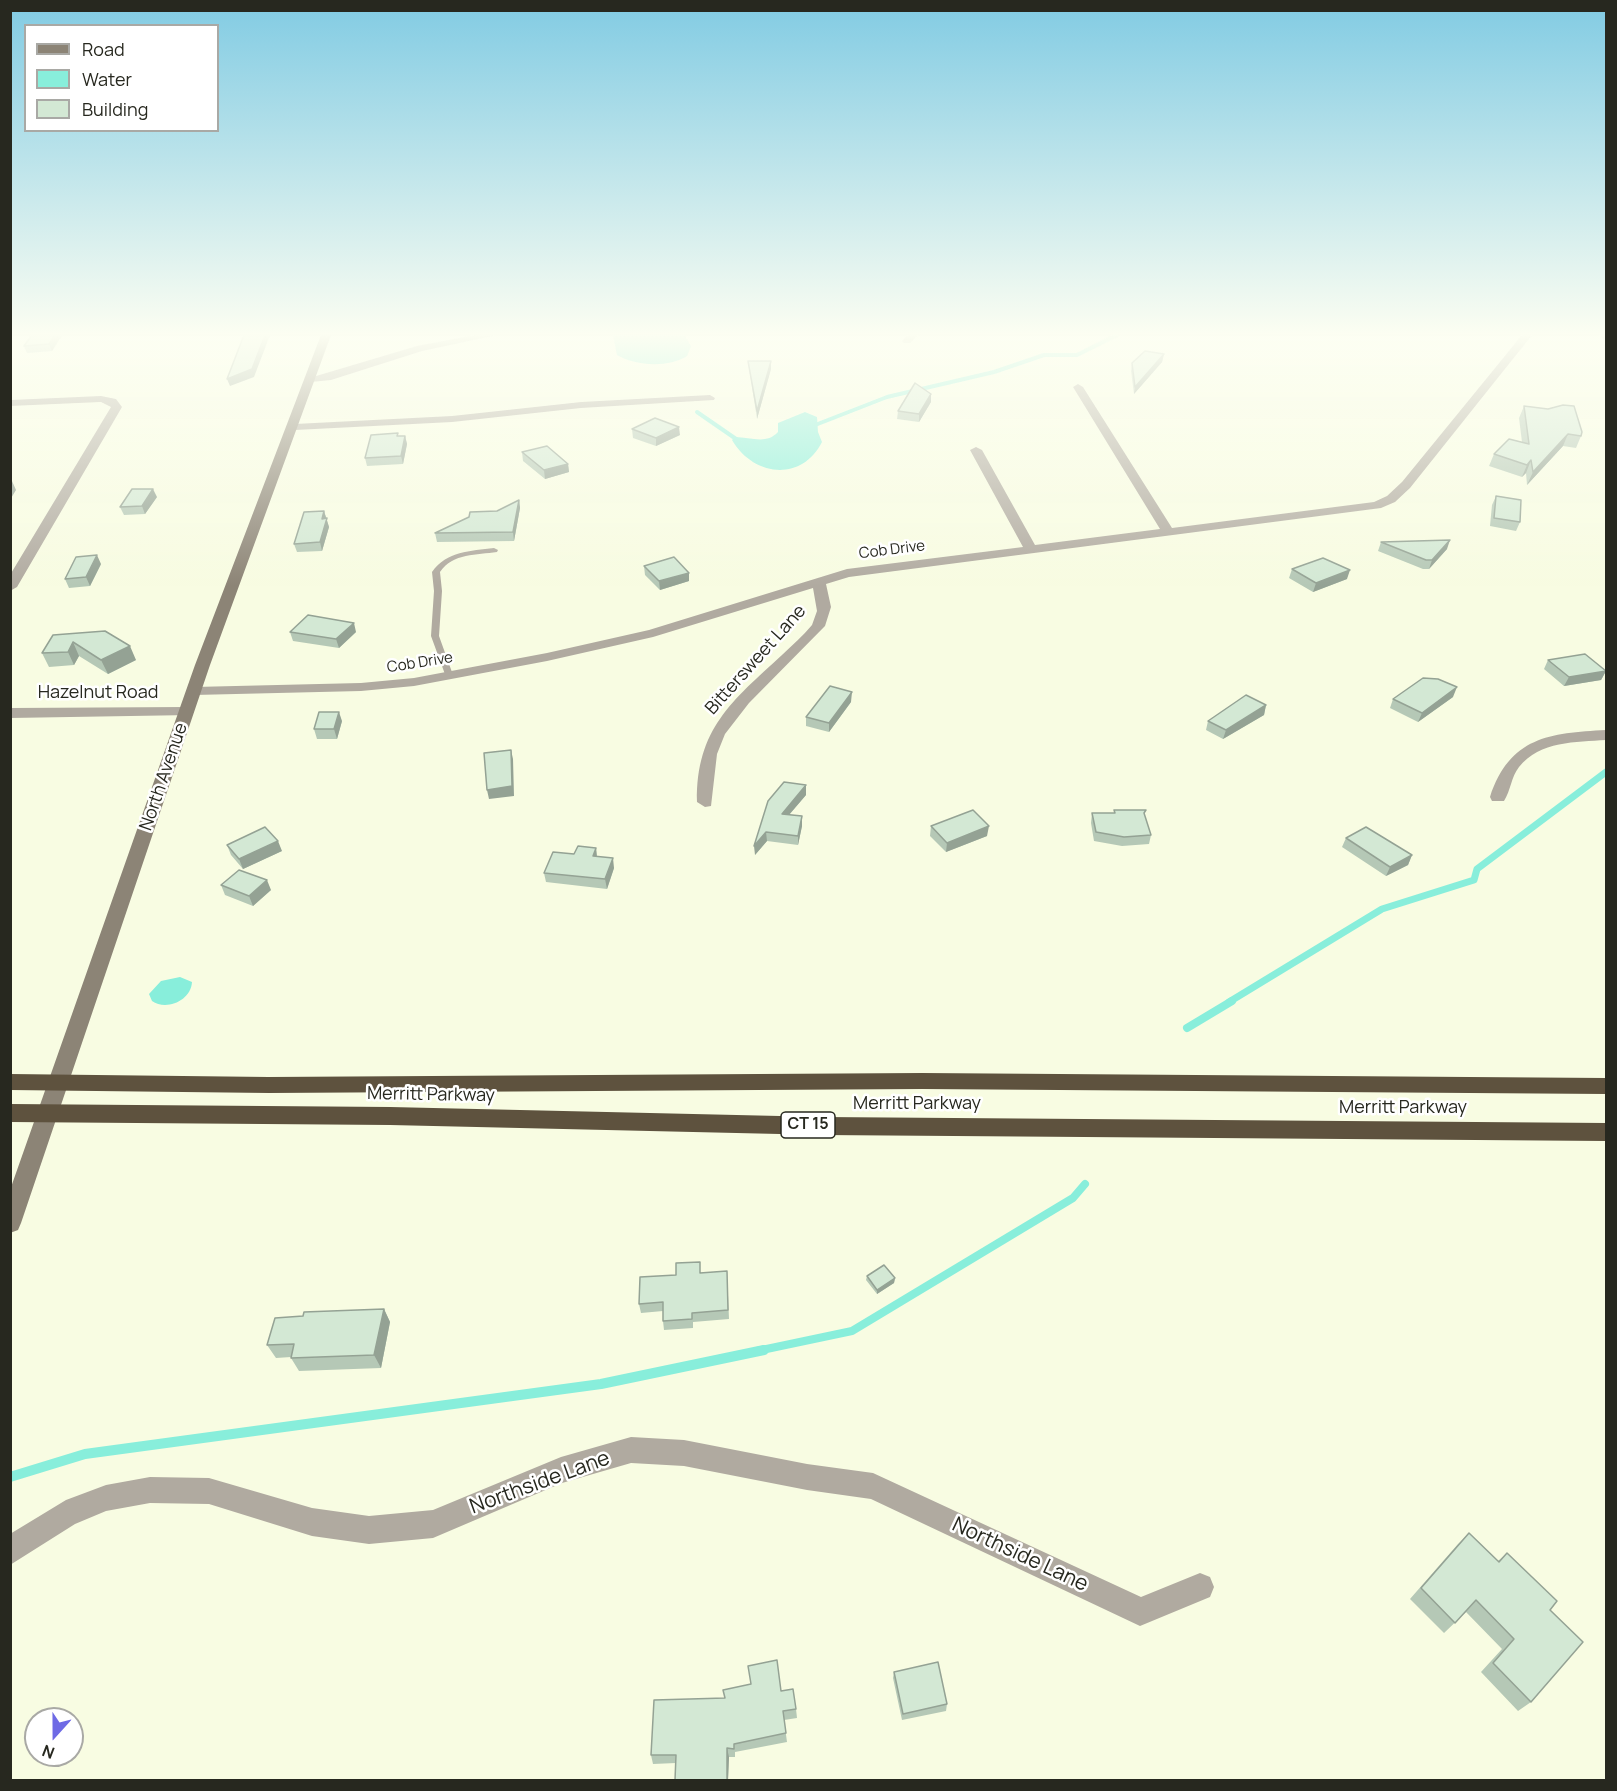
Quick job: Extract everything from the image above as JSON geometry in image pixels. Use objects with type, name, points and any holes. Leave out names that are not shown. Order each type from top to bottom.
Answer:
[{"type":"highway","name":"Merritt Parkway","points":[[10,1082],[292,1085],[922,1081],[1606,1086]]},
{"type":"highway","name":"Merritt Parkway","points":[[10,1113],[402,1116],[835,1126],[1606,1132]]},
{"type":"street","points":[[10,587],[110,419]]},
{"type":"street","name":"North Avenue","points":[[10,1223],[76,1039],[186,712],[298,419]]},
{"type":"street","points":[[295,427],[456,419]]},
{"type":"street","points":[[1098,419],[1169,533]]},
{"type":"street","name":"Cob Drive","points":[[194,691],[368,687],[449,675],[580,650],[678,627],[818,580],[872,568],[1360,508],[1387,501],[1406,484],[1459,419]]},
{"type":"street","points":[[976,450],[1031,550]]},
{"type":"street","name":"Bittersweet Lane","points":[[705,802],[704,791],[712,742],[721,725],[738,705],[811,634],[822,618],[824,604],[818,580]]},
{"type":"street","name":"Hazelnut Road","points":[[10,713],[186,712]]},
{"type":"street","points":[[1498,797],[1502,778],[1538,743],[1561,738],[1606,735]]},
{"type":"street","name":"Northside Lane","points":[[10,1551],[33,1533],[66,1514],[106,1498],[150,1490],[209,1491],[312,1522],[369,1530],[433,1524],[561,1470],[630,1450],[684,1453],[807,1477],[873,1486],[1140,1612],[1200,1587]]},
{"type":"lane","points":[[449,675],[435,636],[438,591],[436,572],[444,561],[456,556],[494,550]]},
{"type":"water","points":[[789,419],[817,419],[818,432],[822,442],[813,455],[802,464],[790,469],[777,470],[752,461],[732,440],[735,437],[768,438],[778,432],[778,423]]},
{"type":"water","points":[[180,977],[192,982],[191,989],[183,999],[164,1005],[152,1001],[149,994],[161,981]]},
{"type":"building","points":[[654,419],[679,427],[656,438],[632,429]]},
{"type":"building","points":[[1526,419],[1578,419],[1581,436],[1568,434],[1533,472],[1531,460],[1527,465],[1494,454],[1509,439],[1529,444]]},
{"type":"building","points":[[398,433],[397,436],[405,436],[401,456],[365,458],[371,435]]},
{"type":"building","points":[[547,446],[568,464],[544,470],[522,452]]},
{"type":"building","points":[[132,489],[153,489],[142,506],[120,507]]},
{"type":"building","points":[[1496,496],[1521,500],[1520,522],[1494,518]]},
{"type":"building","points":[[519,500],[513,532],[435,533],[469,517],[470,512],[497,511]]},
{"type":"building","points":[[324,511],[322,519],[327,518],[320,542],[294,544],[304,512]]},
{"type":"building","points":[[1450,540],[1432,560],[1426,560],[1381,542]]},
{"type":"building","points":[[97,555],[86,577],[65,579],[76,557]]},
{"type":"building","points":[[674,557],[689,573],[659,581],[644,566]]},
{"type":"building","points":[[1323,558],[1350,570],[1316,583],[1292,569]]},
{"type":"building","points":[[308,615],[354,623],[336,639],[290,632]]},
{"type":"building","points":[[105,631],[130,646],[101,660],[73,642],[68,652],[42,653],[53,635]]},
{"type":"building","points":[[1585,654],[1606,671],[1569,677],[1548,660]]},
{"type":"building","points":[[1423,678],[1438,679],[1457,687],[1422,713],[1393,699]]},
{"type":"building","points":[[830,686],[852,692],[829,723],[806,717]]},
{"type":"building","points":[[1246,695],[1266,705],[1226,730],[1208,721]]},
{"type":"building","points":[[319,712],[339,712],[334,729],[314,729]]},
{"type":"building","points":[[511,750],[512,786],[487,790],[484,753]]},
{"type":"building","points":[[784,782],[806,785],[782,814],[802,816],[798,836],[766,832],[754,846],[768,801]]},
{"type":"building","points":[[973,810],[989,826],[947,843],[931,826]]},
{"type":"building","points":[[1114,810],[1146,810],[1144,813],[1151,835],[1124,837],[1096,832],[1092,813],[1115,813]]},
{"type":"building","points":[[265,827],[278,841],[239,859],[227,845]]},
{"type":"building","points":[[1366,827],[1412,855],[1390,867],[1346,838]]},
{"type":"building","points":[[578,846],[596,848],[593,856],[613,858],[605,879],[544,873],[553,852],[574,854]]},
{"type":"building","points":[[239,870],[267,880],[249,896],[221,885]]},
{"type":"building","points":[[700,1262],[700,1273],[727,1271],[728,1310],[692,1313],[692,1319],[663,1321],[663,1302],[639,1304],[640,1277],[676,1275],[676,1263]]},
{"type":"building","points":[[884,1265],[895,1278],[877,1290],[867,1276]]},
{"type":"building","points":[[384,1309],[374,1355],[291,1358],[294,1344],[267,1345],[275,1318],[303,1316],[304,1312]]},
{"type":"building","points":[[1469,1533],[1499,1562],[1507,1553],[1557,1601],[1550,1610],[1583,1642],[1531,1702],[1493,1663],[1514,1639],[1476,1600],[1455,1623],[1421,1588]]},
{"type":"building","points":[[777,1660],[781,1691],[793,1689],[796,1709],[783,1711],[786,1733],[734,1744],[734,1749],[727,1748],[727,1780],[675,1780],[676,1755],[651,1755],[654,1700],[725,1698],[723,1690],[751,1684],[748,1666]]},
{"type":"building","points":[[938,1662],[947,1704],[903,1714],[894,1672]]},
{"type":"waterway","points":[[707,419],[739,441]]},
{"type":"waterway","points":[[810,427],[832,419]]},
{"type":"waterway","points":[[1229,1002],[1382,909],[1474,880],[1477,869],[1606,772]]},
{"type":"waterway","points":[[1187,1028],[1232,1001]]},
{"type":"waterway","points":[[757,1351],[852,1331],[1073,1198],[1085,1184]]},
{"type":"waterway","points":[[10,1477],[85,1454],[601,1384],[764,1350]]}]
